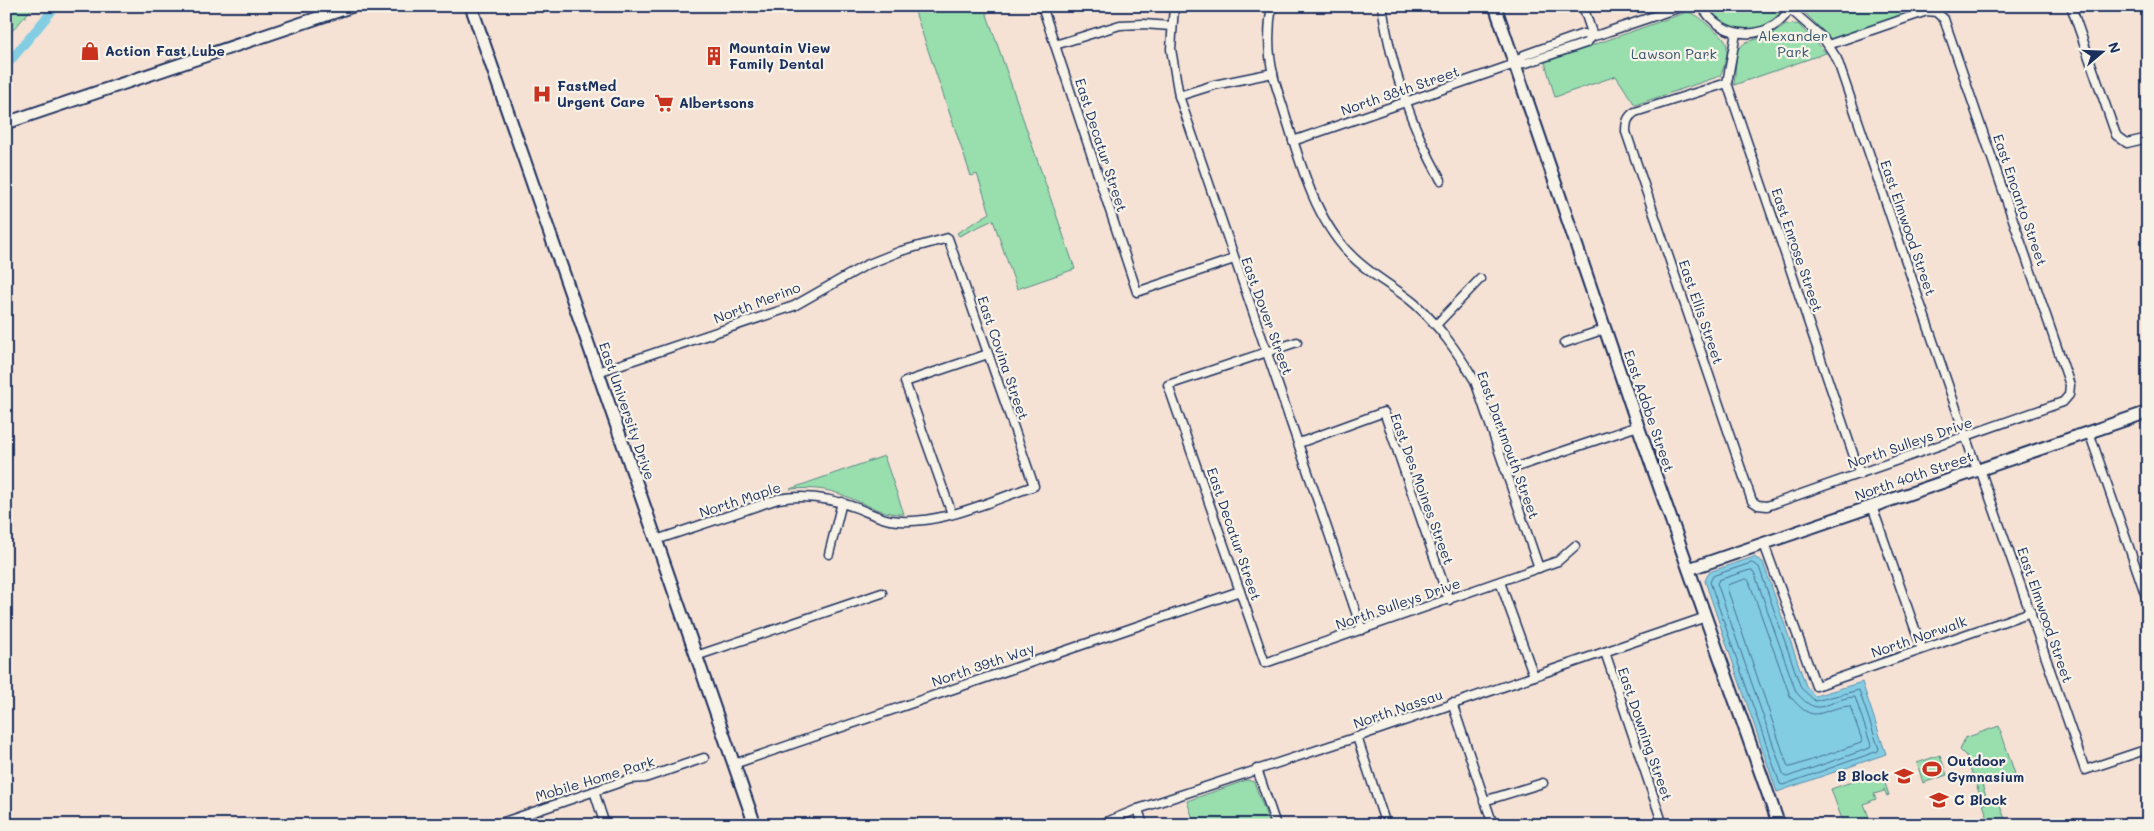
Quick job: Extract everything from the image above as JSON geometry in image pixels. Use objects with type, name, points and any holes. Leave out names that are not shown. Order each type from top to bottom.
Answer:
[{"type":"street","points":[[6,123],[353,6]]},
{"type":"street","name":"East University Drive","points":[[471,6],[755,825]]},
{"type":"street","name":"East Decatur Street","points":[[1042,6],[1137,292],[1234,260]]},
{"type":"street","name":"East Dover Street","points":[[1174,6],[1171,26],[1171,49],[1179,96],[1362,630]]},
{"type":"street","name":"East Dartmouth Street","points":[[1272,6],[1269,41],[1272,73],[1317,204],[1339,242],[1350,255],[1415,303],[1436,324],[1475,381],[1504,471],[1539,568]]},
{"type":"street","points":[[1382,6],[1388,45],[1406,102],[1428,157],[1440,180]]},
{"type":"street","name":"East Adobe Street","points":[[1495,6],[1638,426],[1779,825]]},
{"type":"street","points":[[1582,6],[1593,36]]},
{"type":"street","name":"North 38th Street","points":[[1294,141],[1514,64],[1526,63],[1560,52],[1586,43],[1593,36],[1684,6]]},
{"type":"street","points":[[1702,6],[1717,25],[1736,33]]},
{"type":"street","points":[[2071,6],[2113,130],[2124,142],[2131,143],[2148,138]]},
{"type":"street","name":"East Elmwood Street","points":[[1736,33],[1762,32],[1774,26],[1791,8],[1828,45],[1839,66],[1965,436],[2031,612],[2085,770],[2148,749]]},
{"type":"street","name":"East Encanto Street","points":[[1828,45],[1927,11],[1939,13],[1946,22],[2070,385],[2068,397]]},
{"type":"street","points":[[1054,45],[1120,25],[1171,26]]},
{"type":"street","name":"East Enrose Street","points":[[1736,33],[1727,84],[1860,474]]},
{"type":"street","name":"North 38th Street","points":[[1514,64],[1524,55],[1557,43],[1583,34],[1593,36]]},
{"type":"street","points":[[1557,43],[1560,52]]},
{"type":"street","points":[[1179,96],[1214,85],[1272,73]]},
{"type":"street","name":"East Ellis Street","points":[[1727,84],[1645,108],[1629,116],[1626,132],[1752,501],[1758,505]]},
{"type":"street","name":"North Merino","points":[[598,372],[794,306],[866,265],[902,251],[948,238]]},
{"type":"street","name":"East Covina Street","points":[[948,238],[1034,486]]},
{"type":"street","points":[[1436,324],[1480,279]]},
{"type":"street","points":[[1564,343],[1605,329]]},
{"type":"street","points":[[1266,351],[1297,342]]},
{"type":"street","name":"East Decatur Street","points":[[1265,663],[1168,385],[1266,351]]},
{"type":"street","points":[[952,514],[905,382],[988,354]]},
{"type":"street","name":"North Sulleys Drive","points":[[1758,505],[1767,506],[1860,474],[2060,404],[2068,397]]},
{"type":"street","name":"East Des Moines Street","points":[[1299,443],[1384,412],[1449,600]]},
{"type":"street","name":"North 40th Street","points":[[1689,569],[2148,412]]},
{"type":"street","points":[[1504,471],[1638,426]]},
{"type":"street","points":[[2089,432],[2148,602]]},
{"type":"street","name":"North Maple","points":[[656,540],[778,499],[798,495],[842,502],[888,520],[918,522],[952,514],[1034,486]]},
{"type":"street","points":[[829,554],[842,502]]},
{"type":"street","points":[[1872,506],[1922,649]]},
{"type":"street","name":"North Norwalk","points":[[1764,544],[1816,686],[2031,612]]},
{"type":"street","name":"North Sulleys Drive","points":[[1265,663],[1558,561],[1575,546]]},
{"type":"street","points":[[1500,582],[1534,676]]},
{"type":"street","name":"North 39th Way","points":[[734,764],[1240,591]]},
{"type":"street","points":[[696,656],[882,593]]},
{"type":"street","name":"North Nassau","points":[[1099,825],[1138,809],[1357,737],[1706,617]]},
{"type":"street","name":"East Downing Street","points":[[1604,652],[1663,825]]},
{"type":"street","points":[[1452,703],[1493,825]]},
{"type":"street","points":[[1357,737],[1386,825]]},
{"type":"street","name":"Mobile Home Park","points":[[495,825],[630,779],[645,778],[704,758]]},
{"type":"street","points":[[1258,769],[1276,825]]},
{"type":"street","points":[[1484,801],[1543,783]]},
{"type":"street","points":[[594,792],[605,825]]},
{"type":"street","points":[[1138,809],[1143,825]]},
{"type":"street","points":[[520,816],[524,825]]},
{"type":"green space","points":[[6,6],[34,6],[6,38]]},
{"type":"green space","points":[[913,6],[984,6],[1075,269],[1017,289],[993,220],[959,236],[957,233],[990,213],[977,174],[971,176]]},
{"type":"green space","points":[[1708,6],[1785,6],[1767,24],[1746,30],[1726,24]]},
{"type":"green space","points":[[1802,6],[1927,7],[1831,39],[1804,12]]},
{"type":"green space","name":"Lawson Park","points":[[1687,12],[1700,18],[1725,40],[1727,56],[1720,76],[1635,105],[1616,76],[1555,97],[1545,62]]},
{"type":"green space","name":"Alexander Park","points":[[1798,24],[1826,53],[1734,85],[1737,50],[1746,42],[1769,36],[1786,25]]},
{"type":"green space","points":[[884,456],[904,514],[878,510],[831,491],[790,489]]},
{"type":"green space","points":[[1999,726],[2015,774],[1982,785],[1987,799],[1982,801],[1966,756],[1960,750],[1965,738]]},
{"type":"green space","name":"Outdoor Gymnasium","points":[[1940,755],[1947,775],[1923,783],[1917,763]]},
{"type":"green space","points":[[1881,772],[1889,795],[1887,796],[1884,789],[1884,791],[1874,794],[1876,799],[1864,804],[1870,820],[1857,825],[1844,825],[1831,789]]},
{"type":"green space","points":[[1247,780],[1254,782],[1270,825],[1195,825],[1187,801]]},
{"type":"green space","points":[[1998,799],[2007,825],[1990,825],[1983,804]]},
{"type":"water","points":[[1754,557],[1763,562],[1806,686],[1815,696],[1862,682],[1886,754],[1777,792],[1705,581],[1709,572]]},
{"type":"waterway","points":[[6,66],[56,6]]},
{"type":"place","name":"Action Fast Lube","points":[[90,51]]},
{"type":"place","name":"Mountain View Family Dental","points":[[714,56]]},
{"type":"place","name":"FastMed Urgent Care","points":[[542,94]]},
{"type":"place","name":"Albertsons","points":[[664,103]]},
{"type":"place","name":"Outdoor Gymnasium","points":[[1932,769]]},
{"type":"place","name":"B Block","points":[[1904,776]]},
{"type":"place","name":"C Block","points":[[1939,800]]}]
